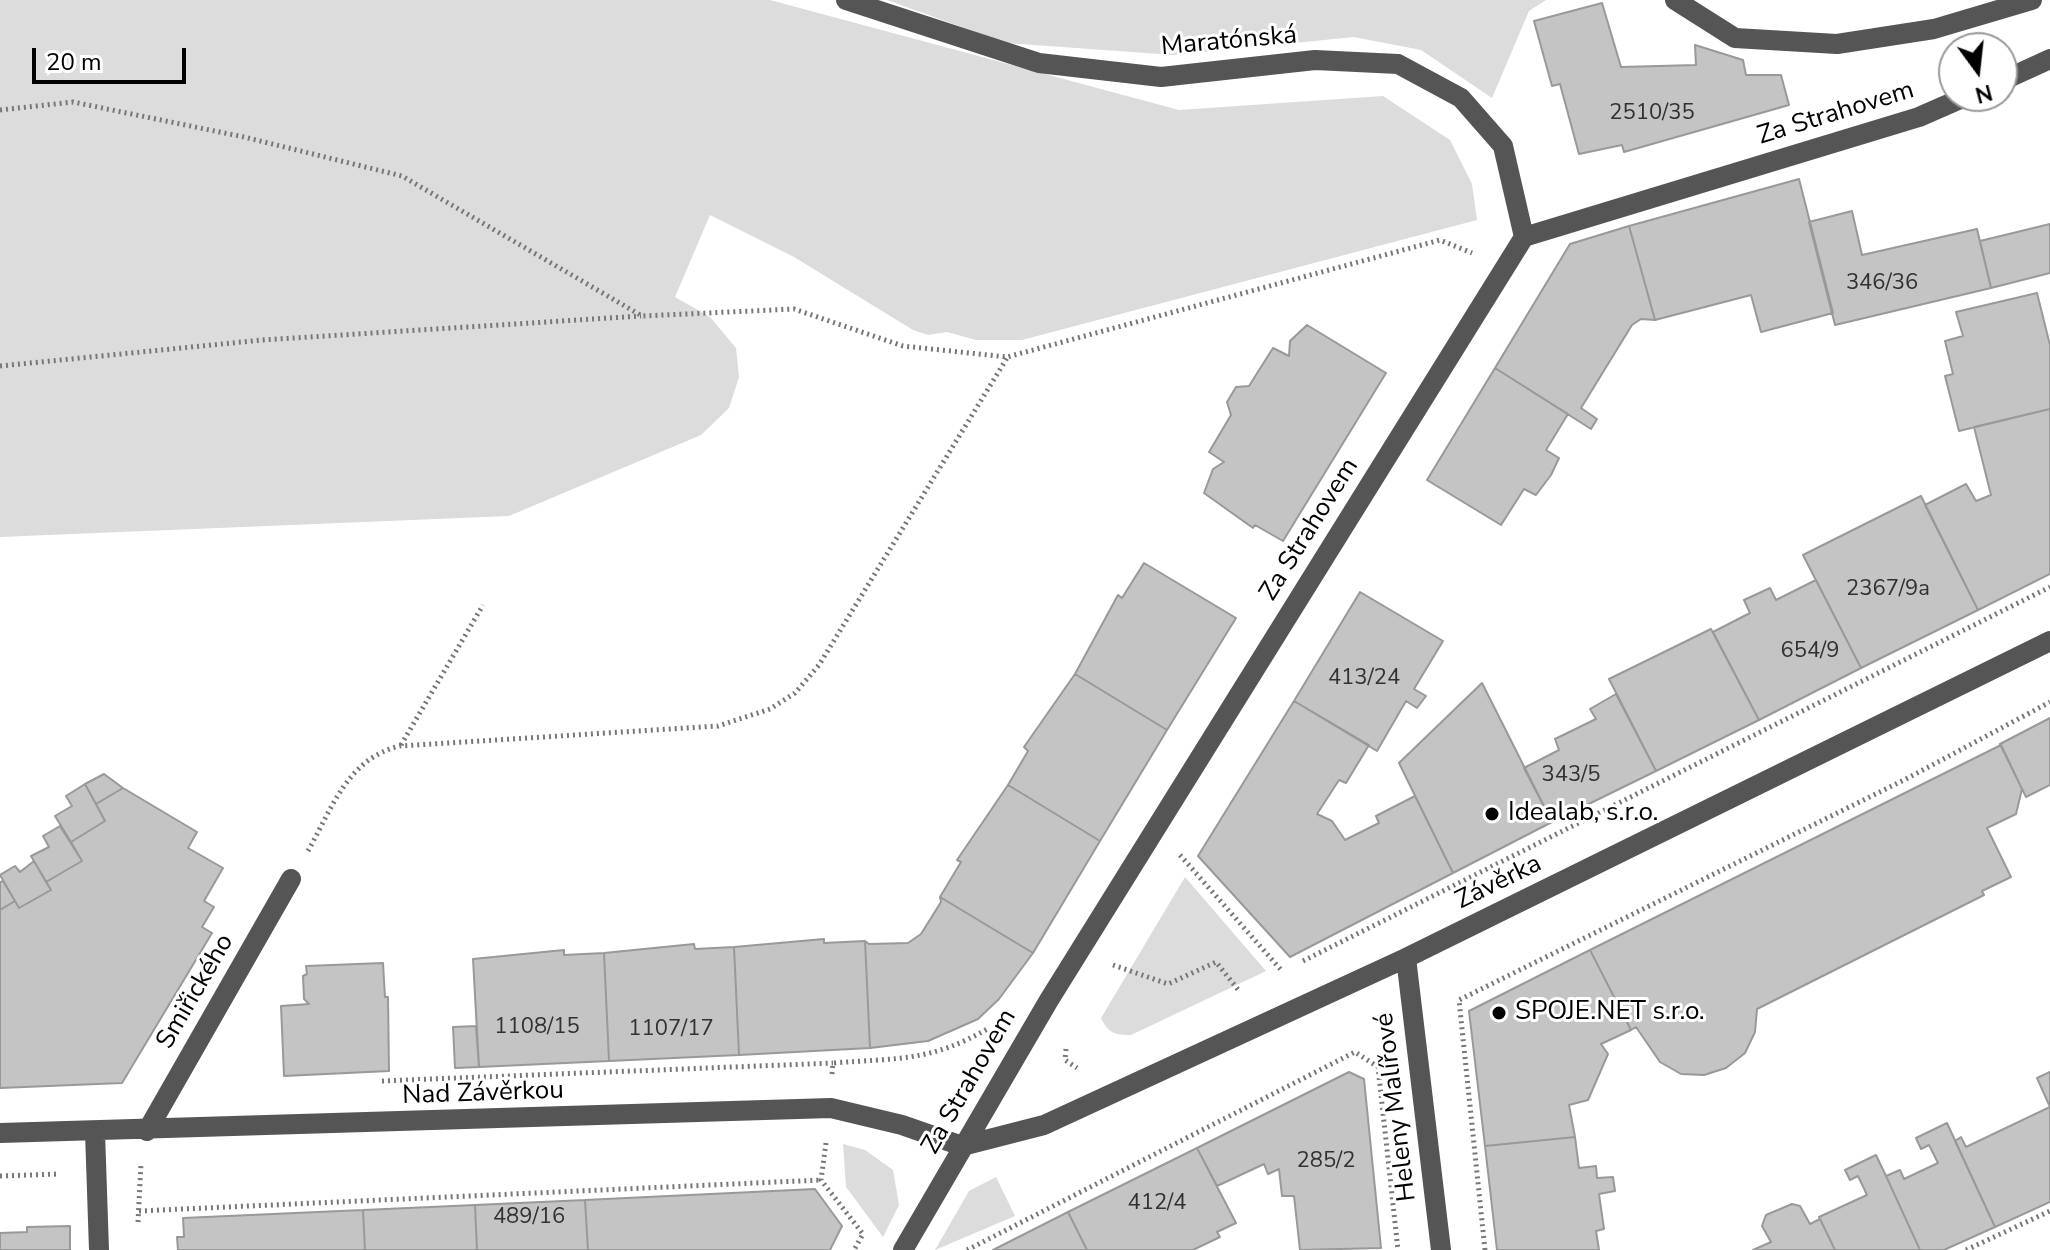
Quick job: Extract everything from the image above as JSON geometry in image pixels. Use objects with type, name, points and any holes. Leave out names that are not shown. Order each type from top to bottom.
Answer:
[{"type":"street","name":"Maratónská","points":[[846,0],[1039,63],[1161,77],[1315,60],[1398,64],[1461,98],[1503,146],[1524,237]]},
{"type":"street","points":[[1675,0],[1735,38],[1837,44],[1934,29],[2032,0]]},
{"type":"street","points":[[2018,74],[2050,59]]},
{"type":"street","name":"Za Strahovem","points":[[903,1250],[962,1146],[1524,237],[1938,109]]},
{"type":"street","name":"Závěrka","points":[[962,1146],[1044,1125],[1406,958],[2050,641]]},
{"type":"street","name":"Smiřického","points":[[147,1131],[291,879]]},
{"type":"street","name":"Heleny Malířové","points":[[1406,958],[1441,1250]]},
{"type":"street","name":"Nad Závěrkou","points":[[0,1133],[147,1131],[831,1108],[902,1125],[962,1146]]},
{"type":"street","points":[[95,1132],[99,1250]]},
{"type":"path","points":[[0,110],[73,102],[244,137],[402,176],[642,316]]},
{"type":"path","points":[[0,366],[262,340],[794,309],[903,346],[1007,357],[1440,240],[1477,255],[1472,265]]},
{"type":"path","points":[[291,879],[362,762],[379,751],[400,746],[718,726],[770,709],[795,693],[819,665],[1007,357]]},
{"type":"path","points":[[1268,978],[2050,587]]},
{"type":"path","points":[[400,746],[483,605]]},
{"type":"path","points":[[1485,1250],[1459,1000],[1906,779],[2050,702]]},
{"type":"path","points":[[1172,866],[1188,840]]},
{"type":"path","points":[[1179,854],[1282,971]]},
{"type":"path","points":[[1105,978],[1120,952]]},
{"type":"path","points":[[1113,965],[1168,984],[1216,962],[1240,992]]},
{"type":"path","points":[[1227,999],[1254,985]]},
{"type":"path","points":[[374,1081],[920,1057],[954,1049],[997,1023]]},
{"type":"path","points":[[1069,1038],[1065,1060],[1078,1068],[1086,1064]]},
{"type":"path","points":[[967,1250],[1355,1052],[1378,1067],[1398,1250]]},
{"type":"path","points":[[833,1063],[831,1108],[821,1180],[863,1234],[854,1250]]},
{"type":"path","points":[[135,1236],[140,1170],[147,1131]]},
{"type":"path","points":[[139,1211],[821,1180]]},
{"type":"path","points":[[1966,1250],[2050,1211]]},
{"type":"shaded area","points":[[0,0],[770,0],[1179,110],[1383,96],[1450,140],[1472,184],[1477,220],[1022,340],[976,340],[947,332],[928,335],[913,330],[794,257],[710,215],[675,297],[710,317],[736,348],[739,377],[729,408],[701,435],[509,516],[0,537]]},
{"type":"shaded area","points":[[887,0],[1546,0],[1529,11],[1492,98],[1421,50],[1354,37],[1174,55],[1006,43]]},
{"type":"shaded area","points":[[1185,877],[1266,971],[1131,1035],[1113,1032],[1101,1018]]},
{"type":"shaded area","points":[[843,1144],[865,1150],[893,1170],[899,1205],[883,1237],[846,1187]]},
{"type":"shaded area","points":[[996,1177],[1015,1216],[935,1250],[969,1191]]},
{"type":"building","points":[[1602,3],[1621,67],[1696,65],[1695,45],[1743,60],[1746,75],[1781,75],[1789,105],[1624,152],[1622,145],[1579,154],[1560,84],[1552,86],[1534,21]]},
{"type":"building","points":[[1799,179],[1833,313],[1761,332],[1751,295],[1655,320],[1629,226]]},
{"type":"building","points":[[1852,211],[1862,255],[1977,229],[1991,288],[1835,325],[1809,222]]},
{"type":"building","points":[[2050,224],[2050,273],[1991,288],[1980,241]]},
{"type":"building","points":[[1629,226],[1655,320],[1641,319],[1632,325],[1581,408],[1597,419],[1591,429],[1495,368],[1570,244]]},
{"type":"building","points":[[2037,293],[2050,345],[2050,409],[1959,431],[1945,376],[1953,374],[1945,341],[1963,336],[1956,312]]},
{"type":"building","points":[[1307,325],[1386,373],[1283,541],[1255,525],[1253,528],[1204,493],[1213,469],[1224,462],[1209,452],[1231,415],[1227,402],[1236,387],[1249,386],[1273,348],[1289,356],[1290,341]]},
{"type":"building","points":[[1495,368],[1568,414],[1546,450],[1559,458],[1551,475],[1536,495],[1524,489],[1501,525],[1427,480]]},
{"type":"building","points":[[2050,409],[2050,574],[1978,610],[1925,505],[1966,484],[1976,501],[1991,495],[1974,427]]},
{"type":"building","points":[[1921,496],[1978,610],[1861,668],[1803,555]]},
{"type":"building","points":[[1144,563],[1236,618],[1167,730],[1075,674],[1118,595],[1122,598]]},
{"type":"building","points":[[1816,580],[1861,668],[1759,720],[1713,632],[1750,613],[1744,600],[1770,588],[1776,600]]},
{"type":"building","points":[[1360,592],[1443,641],[1414,689],[1426,696],[1417,708],[1406,701],[1377,751],[1294,701]]},
{"type":"building","points":[[1711,629],[1759,720],[1656,771],[1609,679]]},
{"type":"building","points":[[1075,674],[1167,730],[1100,841],[1008,785],[1028,751],[1024,747]]},
{"type":"building","points":[[1482,683],[1552,822],[1453,873],[1399,763]]},
{"type":"building","points":[[1616,694],[1656,771],[1552,822],[1524,768],[1559,750],[1555,739],[1596,719],[1590,709]]},
{"type":"building","points":[[1294,701],[1369,745],[1346,783],[1339,780],[1317,814],[1332,821],[1345,840],[1379,823],[1376,816],[1415,796],[1453,873],[1290,957],[1198,856]]},
{"type":"building","points":[[2050,718],[2050,785],[2026,797],[2000,744]]},
{"type":"building","points":[[2001,745],[2022,789],[2016,814],[1987,828],[2011,877],[1982,891],[1984,895],[1757,1009],[1755,1032],[1745,1053],[1726,1068],[1704,1075],[1681,1074],[1660,1062],[1636,1027],[1631,1030],[1590,950]]},
{"type":"building","points":[[104,774],[123,788],[96,804],[85,784]]},
{"type":"building","points":[[85,784],[105,821],[71,842],[55,816],[72,806],[66,796]]},
{"type":"building","points":[[1008,785],[1100,841],[1033,953],[940,897],[961,862],[957,860]]},
{"type":"building","points":[[123,788],[197,832],[188,848],[223,868],[204,901],[214,907],[202,927],[212,933],[122,1083],[0,1088],[0,910],[15,901],[19,908],[51,890],[46,882],[82,861],[71,842],[105,821],[96,804]]},
{"type":"building","points":[[60,826],[82,861],[46,882],[31,856],[49,847],[43,836]]},
{"type":"building","points":[[34,861],[51,890],[19,908],[0,875],[15,866],[20,872]]},
{"type":"building","points":[[3,881],[15,901],[0,910],[0,882]]},
{"type":"building","points":[[940,897],[1033,953],[999,999],[978,1019],[928,1041],[870,1048],[865,941],[869,944],[908,943],[921,934],[941,902]]},
{"type":"building","points":[[824,939],[824,943],[865,941],[870,1048],[739,1055],[734,947]]},
{"type":"building","points":[[694,944],[695,949],[734,947],[739,1055],[609,1061],[604,953]]},
{"type":"building","points":[[564,950],[564,955],[604,953],[609,1061],[479,1067],[473,959]]},
{"type":"building","points":[[1590,950],[1631,1030],[1601,1044],[1608,1054],[1588,1100],[1569,1105],[1575,1137],[1485,1146],[1469,1011]]},
{"type":"building","points":[[383,963],[385,997],[388,997],[389,1071],[284,1076],[281,1006],[309,1004],[304,999],[306,966]]},
{"type":"building","points":[[476,1026],[479,1067],[455,1068],[453,1027]]},
{"type":"building","points":[[1349,1072],[1364,1079],[1381,1248],[1300,1250],[1294,1196],[1282,1196],[1279,1169],[1268,1174],[1264,1164],[1217,1186],[1197,1148]]},
{"type":"building","points":[[2050,1072],[2050,1107],[2037,1078]]},
{"type":"building","points":[[2050,1107],[2050,1202],[1995,1227],[1955,1141],[1961,1137],[1966,1147]]},
{"type":"building","points":[[1947,1123],[1995,1227],[1944,1250],[1920,1250],[1886,1176],[1900,1170],[1904,1179],[1938,1163],[1929,1145],[1921,1149],[1916,1138]]},
{"type":"building","points":[[1575,1137],[1579,1168],[1596,1166],[1597,1178],[1613,1177],[1615,1191],[1599,1194],[1604,1229],[1596,1231],[1599,1250],[1497,1250],[1485,1146]]},
{"type":"building","points":[[1197,1148],[1236,1223],[1217,1232],[1220,1237],[1193,1250],[1087,1250],[1068,1212]]},
{"type":"building","points":[[1876,1155],[1920,1250],[1835,1250],[1819,1217],[1867,1195],[1858,1176],[1850,1180],[1845,1170]]},
{"type":"building","points":[[815,1189],[842,1226],[830,1250],[588,1250],[585,1200]]},
{"type":"building","points":[[585,1200],[588,1250],[477,1250],[475,1205]]},
{"type":"building","points":[[1792,1204],[1800,1206],[1810,1224],[1820,1219],[1835,1250],[1753,1250],[1771,1242],[1762,1226],[1766,1215]]},
{"type":"building","points":[[475,1205],[477,1250],[365,1250],[363,1210]]},
{"type":"building","points":[[363,1210],[365,1250],[178,1250],[177,1237],[184,1237],[183,1218]]},
{"type":"building","points":[[1068,1212],[1087,1250],[993,1250]]},
{"type":"building","points":[[70,1226],[70,1250],[0,1250],[0,1233],[27,1232],[27,1227]]},
{"type":"place","name":"Idealab, s.r.o.","points":[[1492,814]]},
{"type":"place","name":"SPOJE.NET s.r.o.","points":[[1499,1013]]}]
